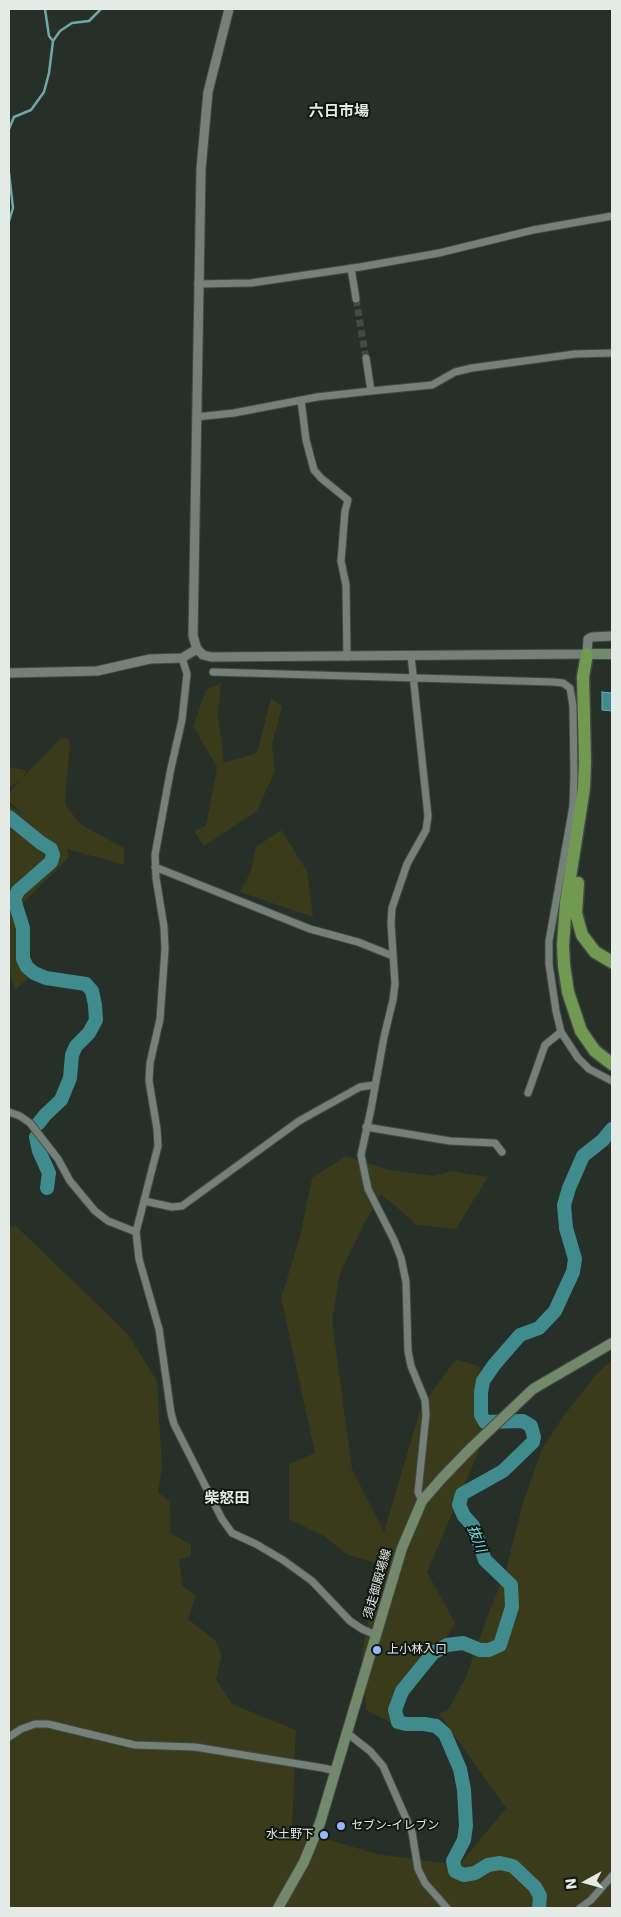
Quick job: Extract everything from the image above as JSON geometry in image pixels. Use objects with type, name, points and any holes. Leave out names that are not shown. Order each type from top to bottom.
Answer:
[{"type":"highway","points":[[587,654],[592,677],[592,790],[577,888],[576,913],[582,935],[588,944],[595,952],[612,962]]},
{"type":"highway","points":[[587,654],[584,677],[584,788],[565,918],[564,965],[568,992],[581,1031],[589,1045],[610,1063]]},
{"type":"main road","points":[[587,654],[612,654]]},
{"type":"main road","name":"須走御殿場線","points":[[278,1908],[312,1843],[348,1733],[402,1548],[422,1501],[442,1478],[533,1389],[612,1343]]},
{"type":"street","points":[[229,9],[208,92],[203,131],[198,284],[193,636],[197,649],[203,655],[211,657],[587,654],[588,639],[612,636]]},
{"type":"street","points":[[198,284],[251,283],[351,268],[439,252],[533,230],[612,216]]},
{"type":"street","points":[[351,268],[356,299]]},
{"type":"street","points":[[196,417],[242,412],[301,400],[432,385],[455,372],[472,368],[574,354],[612,353]]},
{"type":"street","points":[[366,358],[371,391]]},
{"type":"street","points":[[301,400],[306,440],[314,470],[348,500],[345,511],[342,561],[346,585],[347,656]]},
{"type":"street","points":[[9,672],[88,672],[150,659],[182,658],[197,649]]},
{"type":"street","points":[[411,656],[428,816],[426,830],[408,864],[392,908],[391,923],[395,984],[393,1000],[374,1085],[372,1109],[366,1127],[361,1154],[368,1189],[394,1240],[401,1258],[406,1282],[408,1351],[411,1366],[425,1400],[426,1415],[418,1492],[422,1501]]},
{"type":"street","points":[[182,658],[187,674],[182,720],[171,768],[155,867],[166,948],[160,1019],[150,1063],[149,1081],[158,1146],[136,1232],[139,1259],[159,1329],[174,1424],[222,1519],[232,1533],[256,1544],[283,1560],[312,1582],[350,1621],[376,1635]]},
{"type":"street","points":[[213,672],[554,682],[563,683],[570,688],[573,706],[573,806],[549,941],[552,983],[561,1032],[578,1058],[589,1069],[612,1081]]},
{"type":"street","points":[[155,867],[310,929],[358,942],[393,956]]},
{"type":"street","points":[[528,1093],[545,1045],[561,1032]]},
{"type":"street","points":[[144,1201],[172,1207],[182,1206],[299,1121],[360,1087],[374,1085]]},
{"type":"street","points":[[9,1112],[20,1116],[30,1124],[58,1159],[70,1181],[95,1211],[108,1221],[136,1232]]},
{"type":"street","points":[[366,1127],[450,1141],[495,1143],[502,1152]]},
{"type":"street","points":[[9,1737],[21,1729],[35,1724],[48,1724],[135,1745],[195,1747],[323,1768],[336,1772]]},
{"type":"street","points":[[348,1733],[370,1751],[383,1766],[412,1832],[418,1869],[425,1883],[447,1908]]},
{"type":"street","points":[[580,1908],[591,1900],[612,1876]]},
{"type":"green space","points":[[221,683],[218,714],[224,763],[257,753],[271,698],[282,706],[272,744],[275,771],[257,811],[204,846],[194,831],[206,826],[217,767],[193,726],[206,690]]},
{"type":"green space","points":[[61,738],[70,739],[65,804],[80,824],[124,848],[124,865],[67,849],[69,857],[23,903],[28,945],[34,973],[15,990],[9,968],[9,805],[30,819],[9,802],[9,793],[20,780],[9,788],[9,767],[26,770],[24,776]]},
{"type":"green space","points":[[281,830],[307,871],[313,917],[240,892],[250,873],[256,847]]},
{"type":"green space","points":[[346,1156],[389,1170],[434,1176],[452,1171],[488,1177],[456,1229],[417,1225],[381,1194],[340,1273],[332,1321],[352,1469],[384,1532],[421,1407],[456,1359],[480,1367],[488,1424],[476,1458],[427,1572],[455,1623],[434,1661],[390,1722],[366,1710],[362,1654],[379,1564],[348,1555],[324,1536],[289,1519],[289,1464],[315,1453],[281,1298],[300,1237],[312,1178]]},
{"type":"green space","points":[[9,1226],[17,1227],[128,1334],[157,1381],[162,1467],[158,1492],[170,1502],[171,1533],[191,1545],[191,1556],[179,1560],[182,1585],[196,1596],[188,1619],[215,1640],[222,1656],[216,1679],[232,1704],[296,1730],[292,1829],[377,1854],[459,1865],[506,1808],[439,1714],[448,1710],[466,1677],[505,1573],[523,1503],[542,1449],[562,1418],[594,1377],[612,1360],[612,1908],[9,1908]]},
{"type":"water","points":[[602,692],[612,693],[612,711],[602,710]]},
{"type":"waterway","points":[[45,9],[49,36],[53,41]]},
{"type":"waterway","points":[[9,129],[14,117],[31,110],[44,92],[49,73],[53,41],[60,31],[72,23],[89,21],[101,9]]},
{"type":"waterway","points":[[9,173],[13,208],[9,221]]},
{"type":"waterway","points":[[9,817],[51,849],[53,855],[51,862],[18,891],[14,899],[23,928],[23,959],[27,967],[34,973],[46,978],[86,984],[92,991],[95,1005],[96,1020],[89,1033],[76,1046],[72,1055],[70,1078],[61,1100],[38,1124]]},
{"type":"waterway","name":"抜川","points":[[539,1908],[540,1896],[535,1887],[513,1866],[500,1863],[488,1865],[475,1873],[464,1875],[455,1871],[453,1861],[464,1840],[466,1826],[464,1790],[460,1769],[445,1734],[436,1726],[398,1722],[395,1710],[402,1691],[433,1653],[447,1645],[463,1643],[480,1650],[489,1650],[500,1645],[512,1607],[511,1585],[485,1560],[473,1526],[464,1516],[459,1505],[462,1494],[503,1471],[533,1442],[534,1437],[531,1426],[523,1421],[485,1422],[481,1415],[483,1381],[520,1335],[539,1328],[555,1311],[573,1272],[575,1259],[566,1228],[564,1205],[569,1188],[583,1156],[603,1140],[612,1129]]},
{"type":"waterway","points":[[36,1137],[39,1151],[49,1173],[47,1188]]},
{"type":"tunnel","points":[[356,299],[366,358]]},
{"type":"place","name":"上小林入口","points":[[377,1650]]},
{"type":"place","name":"セブン-イレブン","points":[[341,1826]]},
{"type":"place","name":"水土野下","points":[[324,1835]]},
{"type":"district","name":"六日市場","points":[[339,112]]},
{"type":"district","name":"柴怒田","points":[[227,1499]]}]
